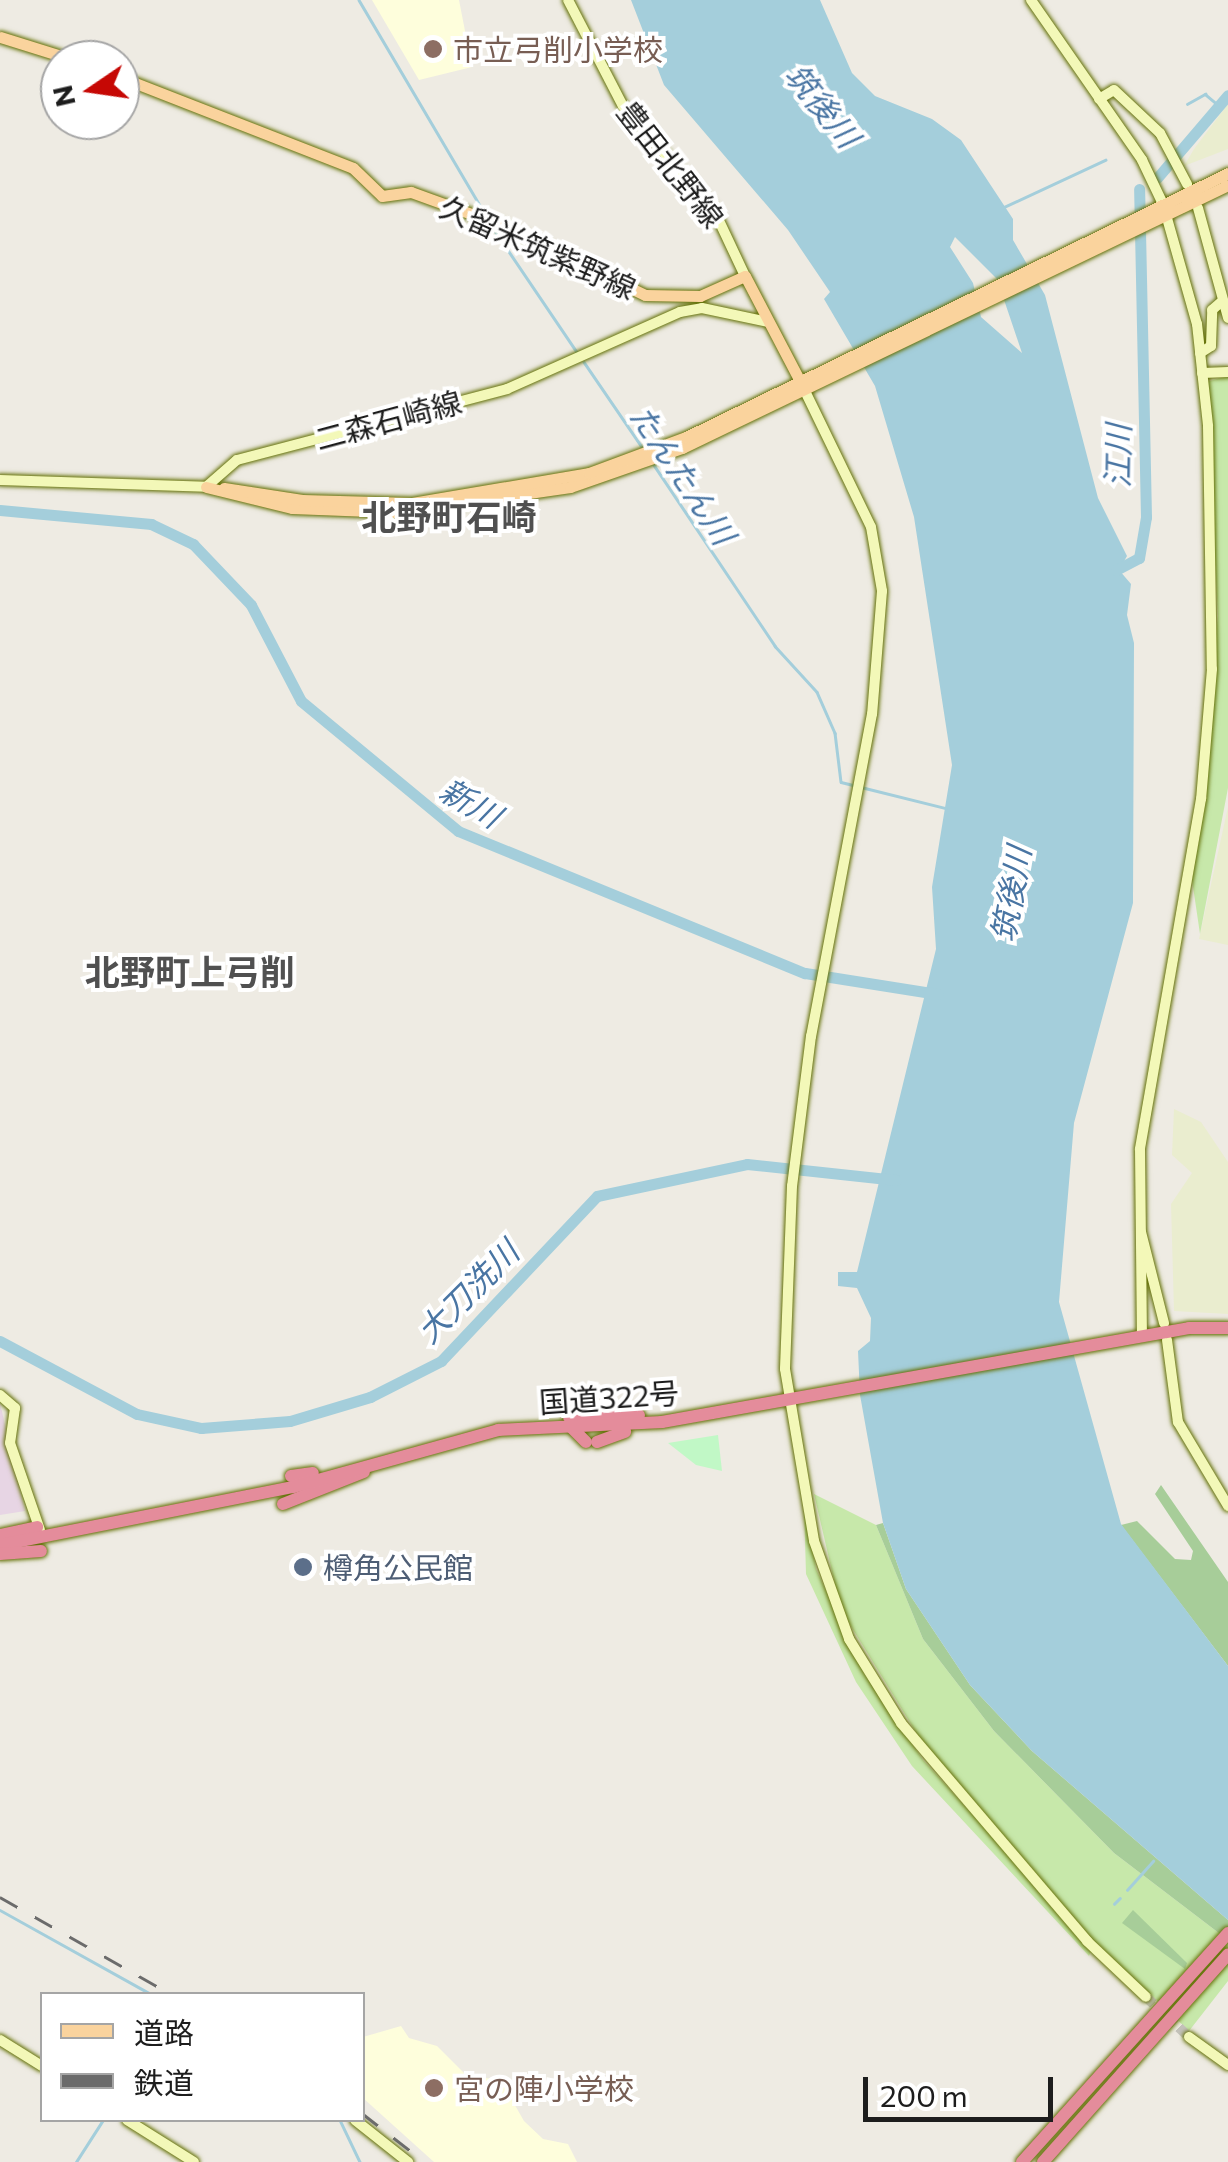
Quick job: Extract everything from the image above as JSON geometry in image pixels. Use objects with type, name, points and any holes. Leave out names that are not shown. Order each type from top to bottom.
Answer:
[{"type":"highway","name":"国道322号","points":[[0,1545],[369,1466],[470,1435],[533,1427],[656,1422],[1139,1337],[1228,1328]]},
{"type":"highway","points":[[533,1427],[596,1415],[648,1415],[656,1422]]},
{"type":"highway","points":[[569,1425],[592,1442],[656,1422]]},
{"type":"highway","points":[[291,1476],[369,1466]]},
{"type":"highway","points":[[282,1504],[352,1481],[369,1466]]},
{"type":"highway","points":[[0,1535],[38,1528]]},
{"type":"highway","points":[[0,1554],[42,1549]]},
{"type":"highway","points":[[1043,2162],[1182,2000],[1228,1934]]},
{"type":"highway","points":[[1022,2162],[1228,1954]]},
{"type":"main road","points":[[0,37],[40,49]]},
{"type":"main road","name":"久留米筑紫野線","points":[[140,85],[353,168],[382,196],[399,189],[490,221],[645,296],[700,296],[745,276]]},
{"type":"main road","points":[[1160,212],[1228,173]]},
{"type":"main road","points":[[206,487],[302,500],[412,503],[550,483],[646,458],[1160,212],[1228,185]]},
{"type":"main road","points":[[745,276],[802,385]]},
{"type":"street","name":"豊田北野線","points":[[568,0],[623,106],[714,210],[745,276]]},
{"type":"street","points":[[1031,0],[1098,99],[1160,212],[1200,353],[1202,373],[1215,588],[1208,724],[1140,1149],[1136,1218],[1139,1337]]},
{"type":"street","points":[[1098,99],[1114,90],[1160,134],[1187,184]]},
{"type":"street","points":[[1198,208],[1220,302],[1228,318]]},
{"type":"street","points":[[1200,353],[1211,346],[1212,310],[1220,302]]},
{"type":"street","name":"二森石崎線","points":[[206,487],[237,460],[507,389],[667,316],[702,308],[768,322]]},
{"type":"street","points":[[1202,373],[1228,372]]},
{"type":"street","points":[[802,385],[871,526],[882,627],[792,1186],[794,1399],[821,1569],[867,1670],[956,1792],[1146,1997]]},
{"type":"street","points":[[0,480],[206,487]]},
{"type":"street","points":[[1136,1218],[1164,1323]]},
{"type":"street","points":[[1167,1340],[1178,1422],[1228,1506]]},
{"type":"street","points":[[0,1395],[15,1408],[5,1444],[38,1528]]},
{"type":"street","points":[[1189,2036],[1228,2065]]},
{"type":"street","points":[[0,2040],[40,2065]]},
{"type":"street","points":[[129,2122],[194,2162]]},
{"type":"street","points":[[357,2122],[408,2162]]},
{"type":"shaded area","name":"市立弓削小学校","points":[[372,0],[459,0],[472,67],[419,80]]},
{"type":"shaded area","points":[[1228,104],[1228,149],[1184,166],[1194,149]]},
{"type":"shaded area","points":[[1228,807],[1228,945],[1199,939]]},
{"type":"shaded area","points":[[1174,1109],[1201,1122],[1228,1162],[1228,1314],[1174,1311],[1171,1204],[1192,1173],[1172,1155]]},
{"type":"shaded area","points":[[0,1403],[25,1511],[0,1515]]},
{"type":"shaded area","name":"宮の陣小学校","points":[[401,2026],[409,2038],[437,2046],[468,2077],[500,2079],[524,2121],[543,2139],[568,2144],[577,2162],[434,2162],[365,2100],[365,2036]]},
{"type":"green space","points":[[1228,376],[1228,788],[1200,934],[1191,873],[1218,616],[1206,382]]},
{"type":"green space","points":[[718,1435],[722,1471],[696,1465],[668,1443]]},
{"type":"green space","points":[[1161,1485],[1228,1582],[1228,1666],[1121,1525],[1137,1521],[1175,1559],[1191,1560],[1193,1551],[1155,1494]]},
{"type":"green space","points":[[814,1494],[876,1525],[923,1639],[994,1731],[1114,1853],[1228,1940],[1228,1981],[1189,2031],[1091,1938],[930,1755],[841,1610]]},
{"type":"green space","points":[[804,1505],[816,1569],[864,1674],[923,1760],[1028,1876],[1091,1951],[1089,1956],[912,1766],[856,1682],[806,1574]]},
{"type":"green space","points":[[883,1523],[906,1589],[970,1685],[1032,1751],[1228,1920],[1228,1940],[1114,1853],[994,1731],[923,1639],[876,1525]]},
{"type":"green space","points":[[1133,1910],[1187,1963],[1185,1969],[1122,1923]]},
{"type":"water","name":"筑後川","points":[[631,0],[820,0],[852,73],[875,96],[932,119],[961,140],[1013,219],[1013,240],[1045,295],[1098,498],[1127,556],[1119,570],[1131,584],[1127,615],[1134,643],[1133,903],[1074,1123],[1059,1302],[1121,1524],[1228,1666],[1228,1920],[1032,1751],[970,1685],[906,1589],[883,1523],[860,1395],[858,1351],[870,1341],[871,1318],[857,1288],[838,1286],[838,1272],[857,1272],[936,949],[932,887],[952,765],[914,517],[875,386],[824,299],[830,292],[788,230],[664,85]],"holes":[[[955,237],[997,279],[1022,353],[981,317],[973,283],[950,247]]]},
{"type":"waterway","name":"たんたん川","points":[[359,0],[485,214]]},
{"type":"waterway","points":[[1187,104],[1205,94],[1218,105]]},
{"type":"waterway","name":"江川","points":[[1157,178],[1228,95]]},
{"type":"waterway","points":[[1002,208],[1105,160]]},
{"type":"waterway","name":"江川","points":[[1116,570],[1139,558],[1146,517],[1139,189]]},
{"type":"waterway","name":"たんたん川","points":[[491,225],[579,355]]},
{"type":"waterway","name":"たんたん川","points":[[584,362],[644,450]]},
{"type":"waterway","name":"たんたん川","points":[[654,465],[775,646],[817,692],[835,733],[841,782],[853,785]]},
{"type":"waterway","name":"新川","points":[[0,510],[151,524],[193,544],[251,605],[301,701],[458,831],[805,973],[937,994]]},
{"type":"waterway","name":"たんたん川","points":[[861,787],[945,808]]},
{"type":"waterway","name":"大刀洗川","points":[[0,1341],[137,1414],[201,1428],[290,1421],[370,1397],[441,1361],[597,1196],[747,1164],[896,1180]]},
{"type":"waterway","points":[[1127,1890],[1153,1861]]},
{"type":"waterway","points":[[1114,1904],[1120,1898]]},
{"type":"waterway","points":[[0,1910],[147,1992]]},
{"type":"waterway","points":[[76,2162],[102,2122]]},
{"type":"waterway","points":[[341,2122],[360,2162]]},
{"type":"tunnel","points":[[1146,1997],[1189,2037]]},
{"type":"railway","points":[[0,1897],[167,1992]]},
{"type":"railway","points":[[365,2115],[425,2162]]},
{"type":"place","name":"市立弓削小学校","points":[[433,49]]},
{"type":"place","name":"樽角公民館","points":[[303,1567]]},
{"type":"place","name":"宮の陣小学校","points":[[434,2088]]},
{"type":"district","name":"北野町石崎","points":[[449,516]]},
{"type":"district","name":"北野町上弓削","points":[[190,971]]}]
